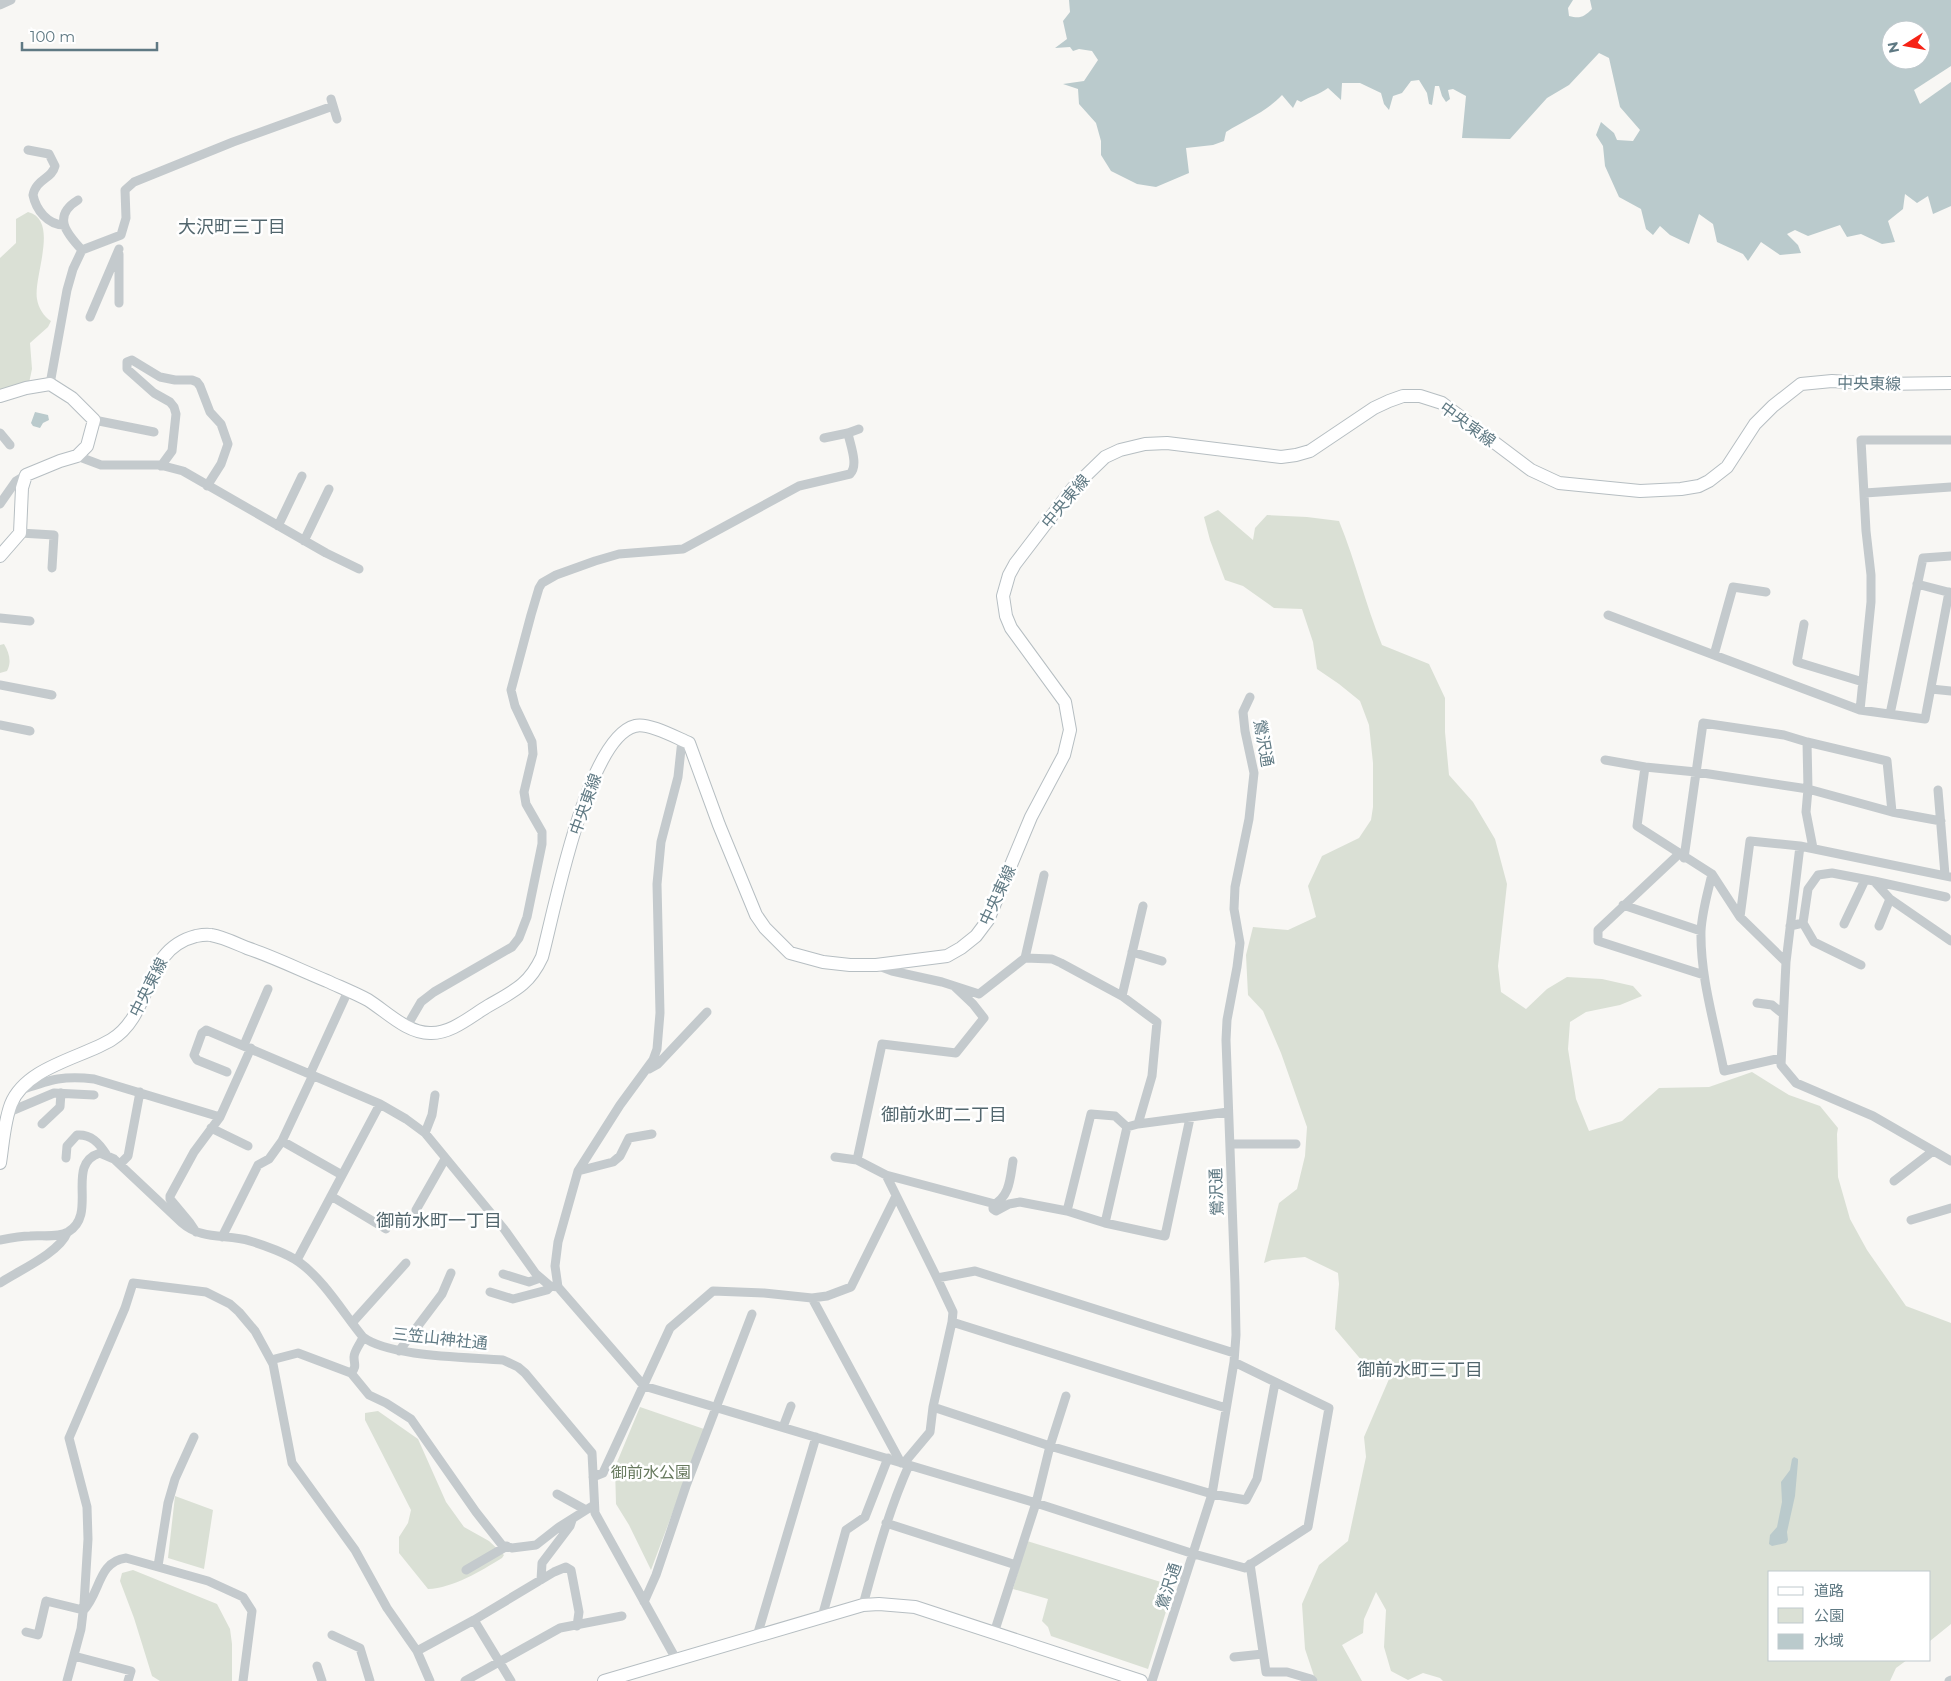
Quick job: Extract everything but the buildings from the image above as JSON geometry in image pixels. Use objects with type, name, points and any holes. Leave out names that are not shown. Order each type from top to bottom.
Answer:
[{"type":"main road","name":"中央東線","points":[[0,1163],[9,1112],[19,1091],[46,1070],[111,1040],[122,1032],[133,1019],[165,953],[195,936],[204,934],[220,937],[282,961],[366,999],[415,1031],[432,1034],[448,1029],[520,988],[535,972],[542,957],[585,796],[603,759],[615,742],[625,731],[635,726],[644,725],[690,745],[756,915],[765,928],[790,953],[823,962],[876,965],[947,956],[961,948],[983,928],[1031,817],[1064,755],[1070,730],[1065,702],[1011,628],[1006,616],[1003,596],[1012,570],[1073,488],[1105,457],[1132,446],[1167,443],[1274,456],[1296,455],[1310,451],[1374,408],[1403,396],[1412,396],[1431,398],[1442,403],[1531,470],[1559,484],[1640,490],[1681,489],[1699,486],[1718,475],[1727,467],[1755,424],[1773,406],[1801,384],[1832,382],[1880,384],[1951,383]]},
{"type":"main road","points":[[0,396],[26,388],[50,384],[72,398],[94,420],[87,446],[77,456],[26,475],[22,488],[20,532],[0,556]]},
{"type":"main road","points":[[604,1681],[863,1605],[879,1604],[915,1607],[1141,1681]]},
{"type":"street","points":[[0,5],[11,0]]},
{"type":"street","points":[[90,317],[119,249],[126,218],[125,190],[134,182],[332,103],[338,119]]},
{"type":"street","points":[[28,150],[49,154],[55,166],[53,172],[41,181],[33,195],[36,206],[52,224],[64,225]]},
{"type":"street","points":[[78,200],[64,212],[64,225],[69,236],[82,250]]},
{"type":"street","points":[[50,384],[73,269],[82,250],[122,235]]},
{"type":"street","points":[[119,249],[119,303]]},
{"type":"street","points":[[161,466],[172,451],[176,414],[170,402],[154,393],[127,370],[127,362],[132,360],[160,377],[175,380],[192,380],[200,386],[210,412],[221,424],[228,444],[221,464],[208,486]]},
{"type":"street","points":[[94,420],[154,432]]},
{"type":"street","points":[[824,438],[859,429]]},
{"type":"street","points":[[0,433],[10,445]]},
{"type":"street","points":[[407,1026],[421,1002],[434,992],[512,947],[523,930],[542,844],[542,832],[526,804],[524,792],[534,754],[532,742],[515,706],[511,690],[531,615],[542,583],[556,575],[595,560],[619,554],[684,550],[799,486],[850,474],[853,471],[854,462],[848,433]]},
{"type":"street","points":[[1860,710],[1871,584],[1861,440],[1951,440]]},
{"type":"street","points":[[77,456],[100,465],[161,466],[183,471],[304,541],[359,569]]},
{"type":"street","points":[[0,504],[16,481],[26,475]]},
{"type":"street","points":[[278,526],[302,476]]},
{"type":"street","points":[[1864,493],[1951,487]]},
{"type":"street","points":[[304,541],[329,488]]},
{"type":"street","points":[[20,532],[54,535],[52,568]]},
{"type":"street","points":[[1890,714],[1923,558],[1951,556]]},
{"type":"street","points":[[1608,614],[1860,710],[1926,719],[1930,689],[1950,593],[1917,584]]},
{"type":"street","points":[[1714,655],[1733,587],[1766,592]]},
{"type":"street","points":[[0,618],[30,621]]},
{"type":"street","points":[[1804,624],[1796,662],[1863,682]]},
{"type":"street","points":[[0,685],[52,695]]},
{"type":"street","points":[[1930,689],[1951,691]]},
{"type":"street","name":"鶯沢通","points":[[1152,1681],[1212,1494],[1234,1357],[1236,1335],[1228,1112],[1227,1020],[1238,967],[1240,943],[1234,908],[1235,887],[1249,819],[1254,773],[1245,732],[1243,712],[1250,697]]},
{"type":"street","points":[[1704,975],[1598,941],[1598,930],[1623,905],[1682,856],[1704,722],[1784,735],[1887,761],[1892,812]]},
{"type":"street","points":[[0,725],[30,731]]},
{"type":"street","points":[[555,1287],[558,1242],[578,1171],[620,1105],[653,1060],[657,1049],[659,1034],[657,884],[661,842],[678,777],[682,740]]},
{"type":"street","points":[[1807,742],[1808,789],[1806,812],[1813,848]]},
{"type":"street","points":[[1605,760],[1808,789],[1892,812],[1942,821]]},
{"type":"street","points":[[1645,767],[1637,826],[1712,874],[1740,918],[1786,962]]},
{"type":"street","points":[[1740,918],[1750,841],[1813,848],[1948,876],[1938,790]]},
{"type":"street","points":[[1800,846],[1786,962],[1781,1065],[1796,1083],[1873,1116],[1951,1161]]},
{"type":"street","points":[[1861,965],[1814,942],[1803,923],[1808,889],[1818,875],[1832,873],[1946,897]]},
{"type":"street","points":[[1712,874],[1701,931],[1704,975],[1724,1071],[1781,1058]]},
{"type":"street","points":[[1026,958],[1044,875]]},
{"type":"street","points":[[1869,880],[1890,899],[1951,940]]},
{"type":"street","points":[[1844,924],[1869,880]]},
{"type":"street","points":[[1879,926],[1890,899]]},
{"type":"street","points":[[1623,905],[1701,931]]},
{"type":"street","points":[[1122,996],[1143,906]]},
{"type":"street","points":[[1790,926],[1803,923]]},
{"type":"street","points":[[1132,952],[1162,961]]},
{"type":"street","points":[[876,965],[979,994],[1026,958],[1052,959],[1122,996],[1157,1022],[1152,1076],[1138,1124]]},
{"type":"street","points":[[857,1160],[882,1044],[956,1053],[984,1018],[973,1004],[954,986]]},
{"type":"street","points":[[196,1233],[190,1222],[170,1199],[170,1196],[194,1152],[220,1117],[268,989]]},
{"type":"street","points":[[222,1237],[258,1165],[269,1159],[282,1141],[348,991]]},
{"type":"street","points":[[1757,1003],[1772,1004],[1783,1014]]},
{"type":"street","points":[[645,1072],[658,1064],[707,1012]]},
{"type":"street","points":[[227,1072],[197,1060],[194,1055],[202,1033],[206,1030],[312,1074],[380,1104],[406,1118],[424,1133],[445,1158],[504,1229],[540,1278],[555,1287],[644,1386],[888,1458],[1194,1554],[1245,1568],[1308,1527],[1328,1408],[1275,1383],[1234,1357],[975,1271],[937,1278]]},
{"type":"street","points":[[19,1091],[57,1078],[74,1076],[94,1078],[220,1117]]},
{"type":"street","points":[[9,1112],[54,1092],[94,1095]]},
{"type":"street","points":[[120,1164],[128,1156],[140,1092]]},
{"type":"street","points":[[42,1124],[60,1107],[61,1093]]},
{"type":"street","points":[[424,1133],[432,1116],[435,1095]]},
{"type":"street","points":[[297,1260],[380,1104]]},
{"type":"street","points":[[1128,1127],[1228,1112]]},
{"type":"street","points":[[1067,1211],[1091,1114],[1115,1116],[1128,1127]]},
{"type":"street","points":[[1013,1162],[1007,1192],[1001,1201],[993,1205],[993,1209],[996,1212],[1009,1204],[1020,1202],[1067,1211],[1106,1223],[1165,1236],[1190,1118]]},
{"type":"street","points":[[1106,1223],[1128,1127]]},
{"type":"street","points":[[212,1128],[248,1146]]},
{"type":"street","points":[[578,1171],[613,1162],[620,1156],[629,1138],[652,1134]]},
{"type":"street","name":"三笠山神社通","points":[[66,1158],[67,1146],[77,1135],[84,1135],[98,1142],[106,1154],[120,1164],[182,1223],[196,1233],[253,1242],[297,1260],[310,1272],[371,1344],[399,1351],[503,1360],[521,1369],[590,1449],[593,1463],[595,1513],[676,1659]]},
{"type":"street","points":[[282,1141],[342,1175]]},
{"type":"street","points":[[1230,1144],[1296,1144]]},
{"type":"street","points":[[1894,1181],[1933,1151]]},
{"type":"street","points":[[0,1283],[56,1248],[67,1233],[77,1224],[82,1212],[82,1174],[85,1165],[97,1154],[106,1154]]},
{"type":"street","points":[[835,1157],[857,1160],[886,1175],[995,1204]]},
{"type":"street","points":[[416,1210],[445,1158]]},
{"type":"street","points":[[863,1605],[905,1464],[930,1432],[933,1407],[952,1322],[952,1312],[937,1278],[886,1175]]},
{"type":"street","points":[[331,1196],[386,1229]]},
{"type":"street","points":[[593,1477],[603,1473],[670,1328],[713,1291],[764,1293],[812,1298],[827,1296],[851,1287],[896,1196]]},
{"type":"street","points":[[1911,1220],[1951,1208]]},
{"type":"street","points":[[0,1240],[14,1237],[54,1236],[67,1233]]},
{"type":"street","points":[[352,1323],[406,1263]]},
{"type":"street","points":[[399,1351],[442,1294],[452,1273]]},
{"type":"street","points":[[503,1274],[529,1282],[540,1278]]},
{"type":"street","points":[[68,1681],[83,1610],[88,1546],[87,1508],[69,1438],[125,1308],[133,1283],[206,1292],[230,1304],[255,1331],[271,1360],[292,1463],[355,1550],[387,1608],[417,1651],[430,1681]]},
{"type":"street","points":[[490,1292],[513,1298],[555,1287]]},
{"type":"street","points":[[812,1298],[905,1464]]},
{"type":"street","points":[[644,1602],[752,1314]]},
{"type":"street","points":[[952,1322],[1226,1408]]},
{"type":"street","points":[[351,1373],[355,1365],[354,1354],[364,1337]]},
{"type":"street","points":[[271,1360],[298,1353],[351,1373],[368,1395],[386,1403],[411,1419],[476,1512],[502,1545],[522,1547],[536,1544],[594,1505]]},
{"type":"street","points":[[933,1407],[1050,1446],[1212,1494],[1246,1500],[1257,1478],[1275,1383]]},
{"type":"street","points":[[994,1633],[1036,1504],[1050,1446],[1066,1396]]},
{"type":"street","points":[[783,1427],[791,1406]]},
{"type":"street","points":[[158,1566],[168,1503],[175,1479],[194,1437]]},
{"type":"street","points":[[757,1636],[816,1437]]},
{"type":"street","points":[[822,1617],[846,1530],[865,1517],[888,1458]]},
{"type":"street","points":[[557,1494],[586,1510]]},
{"type":"street","points":[[541,1580],[542,1563],[570,1526],[572,1520]]},
{"type":"street","points":[[886,1523],[1016,1565]]},
{"type":"street","points":[[466,1570],[508,1546]]},
{"type":"street","points":[[83,1610],[90,1604],[105,1568],[115,1560],[126,1558],[208,1581],[242,1597],[252,1611],[243,1681]]},
{"type":"street","points":[[1250,1564],[1266,1672],[1287,1672],[1313,1681]]},
{"type":"street","points":[[417,1651],[566,1567],[572,1570],[579,1612],[577,1626]]},
{"type":"street","points":[[26,1632],[38,1635],[46,1601],[83,1610]]},
{"type":"street","points":[[465,1681],[560,1628],[622,1616]]},
{"type":"street","points":[[474,1620],[511,1681]]},
{"type":"street","points":[[332,1634],[360,1648],[370,1681]]},
{"type":"street","points":[[1234,1657],[1263,1654]]},
{"type":"street","points":[[74,1656],[131,1670],[128,1681]]},
{"type":"street","points":[[317,1666],[322,1681]]},
{"type":"green space","points":[[28,212],[37,217],[42,226],[44,237],[37,299],[42,312],[51,321],[48,327],[30,343],[32,369],[29,383],[0,390],[0,258],[16,243],[16,219]]},
{"type":"green space","points":[[1218,510],[1253,540],[1255,528],[1267,515],[1339,521],[1382,645],[1429,664],[1445,698],[1445,732],[1449,775],[1473,802],[1495,839],[1507,884],[1498,966],[1501,992],[1526,1009],[1547,989],[1567,977],[1602,979],[1633,986],[1642,996],[1620,1005],[1586,1012],[1570,1022],[1568,1049],[1576,1099],[1589,1131],[1622,1121],[1659,1088],[1709,1087],[1752,1072],[1789,1095],[1820,1106],[1838,1128],[1838,1177],[1850,1219],[1867,1250],[1906,1306],[1951,1323],[1951,1624],[1931,1640],[1931,1571],[1768,1571],[1768,1661],[1906,1661],[1896,1668],[1890,1681],[1443,1681],[1440,1678],[1423,1673],[1408,1680],[1391,1671],[1384,1647],[1386,1610],[1376,1592],[1364,1619],[1363,1633],[1342,1645],[1362,1681],[1318,1681],[1315,1679],[1305,1649],[1302,1604],[1319,1565],[1348,1541],[1366,1457],[1364,1437],[1389,1379],[1363,1362],[1335,1329],[1339,1284],[1338,1273],[1305,1257],[1272,1260],[1264,1263],[1279,1203],[1297,1189],[1305,1156],[1307,1127],[1281,1053],[1263,1011],[1248,995],[1246,955],[1253,927],[1288,930],[1316,917],[1308,886],[1322,856],[1359,838],[1371,820],[1373,807],[1373,763],[1369,725],[1360,701],[1317,669],[1313,642],[1302,609],[1274,608],[1243,586],[1225,580],[1210,540],[1204,517]]},
{"type":"green space","points":[[4,644],[10,661],[7,671],[0,673],[0,645]]},
{"type":"green space","name":"御前水公園","points":[[640,1407],[704,1429],[651,1570],[629,1525],[616,1504],[615,1467]]},
{"type":"green space","points":[[378,1411],[418,1439],[446,1502],[464,1527],[489,1541],[504,1555],[502,1558],[457,1582],[447,1586],[428,1589],[399,1553],[399,1537],[408,1523],[411,1510],[365,1420],[365,1413]]},
{"type":"green space","points":[[175,1496],[213,1510],[204,1569],[168,1558]]},
{"type":"green space","points":[[1027,1541],[1174,1586],[1148,1669],[1051,1636],[1048,1627],[1042,1621],[1048,1599],[1013,1589]]},
{"type":"green space","points":[[133,1570],[217,1604],[230,1629],[232,1681],[160,1681],[152,1676],[120,1581],[122,1573]]},
{"type":"water","points":[[1069,0],[1573,0],[1568,8],[1569,16],[1579,17],[1584,16],[1592,9],[1590,0],[1951,0],[1951,206],[1933,214],[1928,196],[1917,203],[1905,194],[1903,209],[1888,221],[1895,242],[1882,244],[1861,234],[1847,237],[1840,225],[1808,236],[1795,230],[1787,234],[1798,245],[1801,253],[1780,255],[1761,242],[1748,261],[1743,254],[1717,242],[1713,224],[1699,214],[1689,244],[1670,235],[1660,226],[1653,235],[1646,229],[1641,209],[1619,197],[1605,166],[1603,146],[1596,135],[1601,122],[1614,133],[1617,140],[1633,141],[1640,130],[1620,107],[1609,58],[1599,53],[1569,85],[1547,98],[1510,139],[1462,138],[1466,96],[1453,89],[1448,90],[1450,99],[1446,102],[1439,86],[1435,86],[1432,105],[1429,104],[1427,93],[1419,80],[1411,81],[1402,93],[1393,96],[1389,110],[1384,104],[1381,93],[1360,83],[1342,83],[1341,100],[1328,88],[1301,102],[1297,100],[1293,108],[1282,95],[1262,111],[1226,132],[1224,141],[1213,145],[1186,148],[1189,173],[1156,187],[1137,184],[1111,171],[1101,155],[1101,141],[1096,123],[1079,104],[1078,89],[1063,84],[1084,81],[1098,60],[1092,51],[1079,49],[1073,51],[1070,47],[1055,48],[1067,39],[1063,21],[1070,12]]},
{"type":"water","points":[[35,412],[48,415],[49,420],[43,423],[40,428],[33,426],[31,423]]},
{"type":"water","points":[[1794,1457],[1798,1459],[1798,1462],[1795,1496],[1787,1532],[1788,1540],[1786,1543],[1772,1546],[1769,1544],[1770,1535],[1777,1527],[1782,1502],[1781,1482],[1790,1470]]},
{"type":"pier","points":[[1951,66],[1951,82],[1920,104],[1914,90]]},
{"type":"district","name":"大沢町三丁目","points":[[232,227]]},
{"type":"district","name":"御前水町二丁目","points":[[944,1115]]},
{"type":"district","name":"御前水町一丁目","points":[[439,1221]]},
{"type":"district","name":"御前水町三丁目","points":[[1420,1370]]}]
